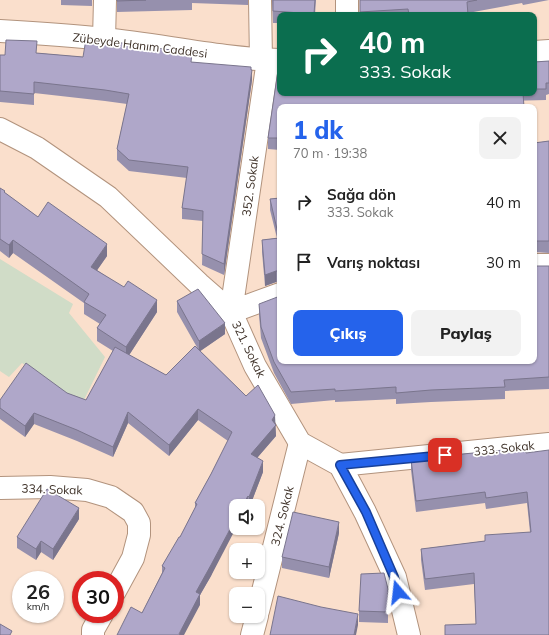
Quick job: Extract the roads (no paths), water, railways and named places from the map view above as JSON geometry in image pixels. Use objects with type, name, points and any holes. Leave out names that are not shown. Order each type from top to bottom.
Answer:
[{"type":"street","points":[[104,39],[105,0]]},
{"type":"street","name":"352. Sokak","points":[[231,312],[270,60],[260,0]]},
{"type":"street","points":[[347,0],[348,12]]},
{"type":"street","name":"Zübeyde Hanım Caddesi","points":[[0,31],[104,39],[220,56],[270,60]]},
{"type":"street","points":[[537,52],[549,51]]},
{"type":"street","name":"321. Sokak","points":[[0,129],[37,148],[108,197],[199,284],[231,312],[255,366],[300,443]]},
{"type":"street","points":[[537,265],[549,265]]},
{"type":"street","points":[[231,312],[277,295]]},
{"type":"street","points":[[300,443],[340,465],[366,512],[394,577],[409,635]]},
{"type":"street","name":"324. Sokak","points":[[264,587],[300,443]]},
{"type":"street","name":"333. Sokak","points":[[340,465],[549,444]]},
{"type":"street","name":"334. Sokak","points":[[0,488],[50,487],[87,490],[111,497],[133,512],[139,523],[139,535],[133,558],[124,574]]},
{"type":"street","points":[[93,635],[93,630],[97,623]]},
{"type":"street","points":[[252,635],[255,623]]}]
